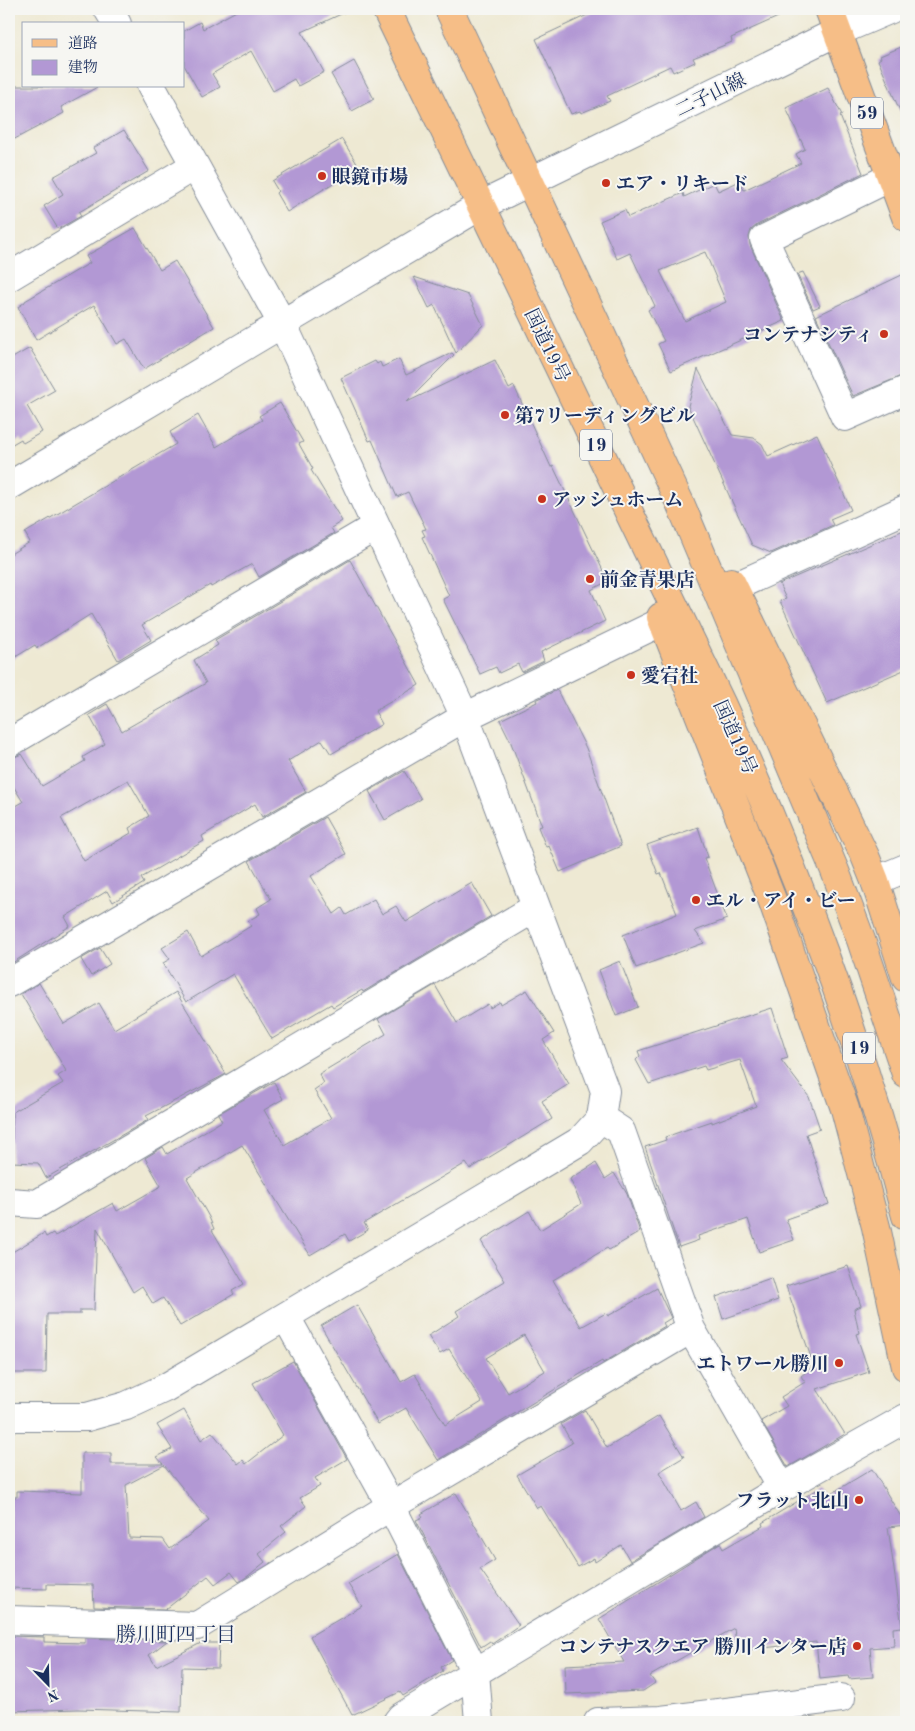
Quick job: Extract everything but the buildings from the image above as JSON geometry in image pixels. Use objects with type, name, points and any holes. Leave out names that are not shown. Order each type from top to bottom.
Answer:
[{"type":"main road","name":"国道19号","points":[[386,9],[721,703],[761,791],[856,1038],[884,1127],[906,1216]]},
{"type":"main road","name":"国道19号","points":[[449,9],[680,503],[835,871],[864,949],[906,1074]]},
{"type":"main road","name":"59","points":[[833,20],[906,217]]},
{"type":"main road","points":[[680,503],[734,587],[875,881],[906,978]]},
{"type":"main road","points":[[635,525],[663,621],[773,902],[845,1109],[876,1227],[906,1367]]},
{"type":"street","points":[[108,9],[115,22]]},
{"type":"street","name":"二子山線","points":[[9,486],[283,325],[480,206],[531,181],[833,20],[891,9]]},
{"type":"street","points":[[9,1417],[87,1417],[126,1406],[165,1388],[580,1141],[601,1118],[605,1091],[535,908],[465,716],[375,527],[283,325],[152,88]]},
{"type":"street","points":[[9,277],[194,166]]},
{"type":"street","points":[[891,177],[764,239],[846,417],[906,390]]},
{"type":"street","points":[[734,587],[906,510]]},
{"type":"street","points":[[9,743],[375,527]]},
{"type":"street","points":[[9,983],[465,716],[663,621]]},
{"type":"street","points":[[875,881],[906,868]]},
{"type":"street","points":[[9,1202],[37,1204],[535,908]]},
{"type":"street","points":[[601,1118],[621,1131],[691,1329],[782,1488]]},
{"type":"street","points":[[286,1317],[391,1506],[475,1672],[479,1722]]},
{"type":"street","points":[[9,1620],[197,1626],[391,1506],[691,1329]]},
{"type":"street","points":[[397,1722],[401,1717],[475,1672],[782,1488],[906,1418]]},
{"type":"street","points":[[598,1722],[661,1720],[841,1698]]},
{"type":"place","name":"眼鏡市場","points":[[322,176]]},
{"type":"place","name":"エア・リキード","points":[[606,183]]},
{"type":"place","name":"コンテナシティ","points":[[884,334]]},
{"type":"place","name":"第7リーディングビル","points":[[505,415]]},
{"type":"place","name":"アッシュホーム","points":[[542,499]]},
{"type":"place","name":"前金青果店","points":[[590,579]]},
{"type":"place","name":"愛宕社","points":[[631,675]]},
{"type":"place","name":"エル・アイ・ビー","points":[[696,900]]},
{"type":"place","name":"エトワール勝川","points":[[839,1363]]},
{"type":"place","name":"フラット北山","points":[[859,1500]]},
{"type":"place","name":"コンテナスクエア 勝川インター店","points":[[857,1646]]},
{"type":"district","name":"勝川町四丁目","points":[[176,1634]]}]
